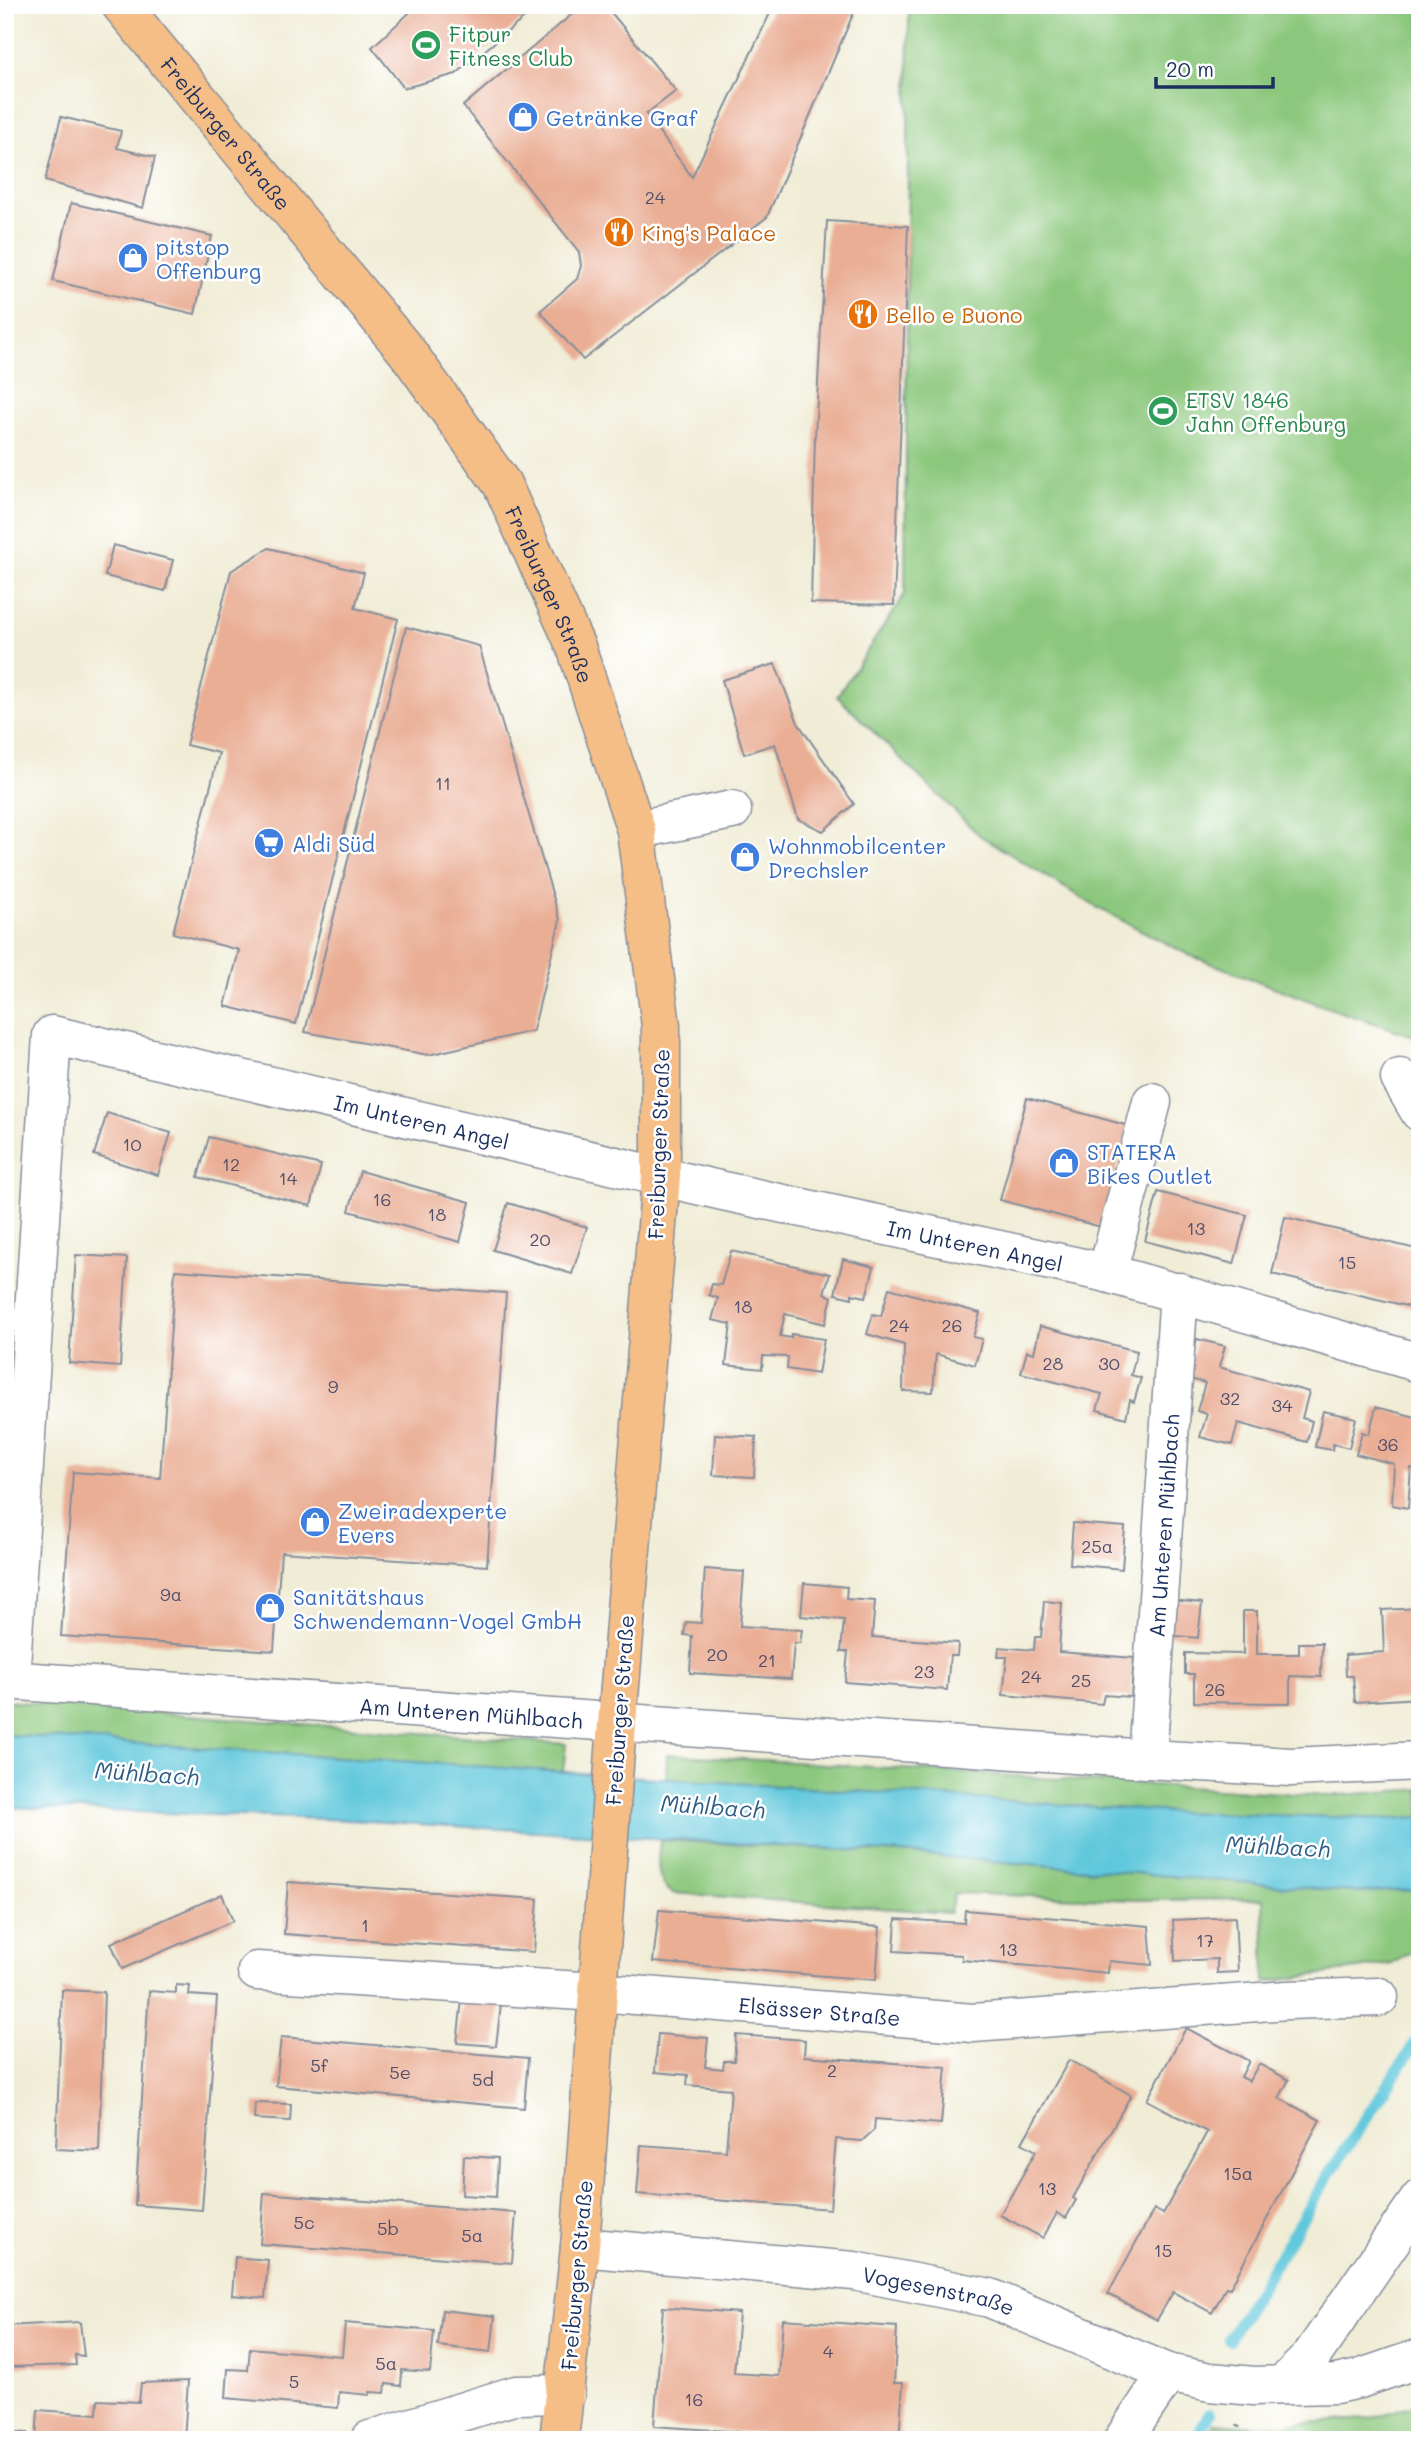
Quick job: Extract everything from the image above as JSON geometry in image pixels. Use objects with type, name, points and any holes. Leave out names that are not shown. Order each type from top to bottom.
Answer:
[{"type":"main road","name":"Freiburger Straße","points":[[121,5],[408,354],[502,484],[576,647],[636,830],[661,1026],[661,1176],[617,1723],[580,2248],[559,2440]]},
{"type":"street","points":[[636,830],[732,810]]},
{"type":"street","name":"Im Unteren Angel","points":[[8,1680],[52,1035],[661,1176],[1107,1273],[1420,1363]]},
{"type":"street","points":[[1400,1078],[1420,1112]]},
{"type":"street","points":[[1107,1273],[1152,1102]]},
{"type":"street","name":"Am Unteren Mühlbach","points":[[1147,1759],[1180,1292]]},
{"type":"street","name":"Am Unteren Mühlbach","points":[[8,1680],[1147,1759],[1290,1767],[1420,1762]]},
{"type":"street","name":"Elsässer Straße","points":[[257,1972],[598,1992],[973,2023],[1287,2000],[1380,1997]]},
{"type":"street","points":[[1283,2385],[1310,2358],[1420,2199]]},
{"type":"street","name":"Vogesenstraße","points":[[580,2248],[854,2271],[990,2298],[1168,2374],[1210,2382],[1243,2385],[1336,2384],[1420,2358]]},
{"type":"street","points":[[1123,2440],[1168,2374]]},
{"type":"street","points":[[370,2440],[516,2395],[565,2395]]},
{"type":"green space","name":"ETSV 1846 Jahn Offenburg","points":[[909,5],[1420,5],[1420,1038],[1329,1008],[1189,955],[1098,908],[979,835],[837,696],[905,594]]},
{"type":"green space","points":[[5,1701],[566,1744],[563,1772],[5,1735]]},
{"type":"green space","points":[[667,1754],[1327,1796],[1420,1789],[1420,1817],[1392,1819],[1172,1812],[666,1779]]},
{"type":"green space","points":[[660,1840],[901,1853],[1355,1892],[1420,1890],[1420,1946],[1392,1964],[1265,1982],[1263,1899],[1134,1900],[954,1893],[950,1913],[673,1893],[660,1876]]},
{"type":"green space","points":[[1420,2403],[1420,2440],[1205,2440],[1214,2423],[1257,2426],[1368,2419]]},
{"type":"water","name":"Mühlbach","points":[[5,1735],[1172,1812],[1392,1819],[1420,1817],[1420,1890],[1355,1892],[901,1853],[351,1820],[5,1807]]},
{"type":"building","points":[[418,5],[540,5],[456,74],[404,88],[372,47]]},
{"type":"building","points":[[583,5],[605,5],[676,91],[646,114],[692,177],[774,5],[857,5],[767,217],[583,360],[540,311],[577,279],[581,266],[579,252],[463,106]]},
{"type":"building","points":[[61,117],[121,131],[117,148],[155,157],[143,208],[45,181]]},
{"type":"building","name":"pitstop Offenburg","points":[[71,203],[212,236],[195,314],[53,281]]},
{"type":"building","points":[[827,221],[908,226],[894,605],[811,603],[815,436]]},
{"type":"building","points":[[113,545],[173,560],[165,591],[105,576]]},
{"type":"building","name":"Aldi Süd","points":[[269,548],[364,573],[355,608],[398,619],[296,1024],[225,1006],[239,950],[173,933],[219,753],[186,745],[231,571]]},
{"type":"building","points":[[406,627],[479,646],[560,920],[533,1031],[428,1055],[305,1032]]},
{"type":"building","points":[[775,664],[798,723],[854,804],[823,831],[798,819],[775,744],[744,754],[722,680]]},
{"type":"building","name":"STATERA Bikes Outlet","points":[[1027,1098],[1129,1126],[1101,1227],[1000,1200]]},
{"type":"building","points":[[107,1113],[171,1133],[158,1175],[94,1155]]},
{"type":"building","points":[[209,1137],[321,1165],[311,1206],[198,1177]]},
{"type":"building","points":[[360,1171],[470,1202],[460,1242],[349,1211]]},
{"type":"building","points":[[1158,1192],[1247,1215],[1234,1264],[1145,1241]]},
{"type":"building","points":[[508,1203],[587,1227],[572,1274],[493,1250]]},
{"type":"building","points":[[1285,1217],[1420,1250],[1419,1309],[1272,1274]]},
{"type":"building","points":[[731,1251],[830,1274],[824,1293],[832,1297],[825,1324],[785,1314],[780,1336],[791,1338],[791,1334],[824,1339],[818,1374],[787,1369],[788,1357],[763,1356],[762,1369],[726,1365],[731,1324],[712,1320],[718,1298],[709,1295],[712,1284],[721,1285]]},
{"type":"building","points":[[76,1255],[127,1258],[120,1367],[69,1363]]},
{"type":"building","points":[[843,1259],[874,1267],[866,1297],[852,1294],[852,1298],[835,1294]]},
{"type":"building","points":[[175,1270],[506,1293],[487,1566],[281,1552],[274,1651],[61,1636],[73,1472],[160,1478]]},
{"type":"building","points":[[889,1288],[980,1313],[973,1337],[982,1339],[975,1365],[936,1354],[933,1392],[903,1391],[904,1345],[867,1334],[873,1314],[881,1316]]},
{"type":"building","points":[[1040,1326],[1137,1351],[1131,1375],[1141,1378],[1134,1402],[1130,1400],[1126,1418],[1097,1410],[1102,1394],[1021,1373],[1027,1351],[1034,1353]]},
{"type":"building","points":[[1197,1339],[1225,1346],[1219,1367],[1309,1392],[1302,1418],[1312,1421],[1307,1442],[1238,1423],[1232,1445],[1200,1437],[1207,1414],[1197,1411],[1205,1383],[1186,1378]]},
{"type":"building","points":[[1376,1407],[1420,1418],[1420,1470],[1411,1468],[1408,1508],[1392,1505],[1394,1464],[1356,1454],[1362,1432],[1369,1434]]},
{"type":"building","points":[[1323,1411],[1356,1418],[1349,1448],[1333,1444],[1332,1450],[1315,1447]]},
{"type":"building","points":[[715,1434],[756,1437],[754,1477],[713,1475]]},
{"type":"building","points":[[1073,1523],[1125,1527],[1122,1569],[1070,1564]]},
{"type":"building","points":[[705,1569],[744,1572],[740,1626],[802,1630],[800,1643],[794,1643],[791,1679],[690,1673],[692,1636],[684,1635],[686,1622],[701,1623]]},
{"type":"building","points":[[804,1583],[847,1587],[846,1599],[875,1601],[872,1637],[958,1643],[957,1656],[950,1656],[947,1690],[845,1682],[848,1652],[841,1652],[844,1620],[801,1616]]},
{"type":"building","points":[[1171,1600],[1202,1603],[1198,1638],[1167,1635]]},
{"type":"building","points":[[1044,1601],[1062,1603],[1059,1652],[1134,1658],[1131,1697],[1104,1695],[1102,1704],[1003,1695],[1007,1657],[998,1657],[999,1647],[1034,1650],[1035,1637],[1041,1637]]},
{"type":"building","points":[[1420,1608],[1420,1642],[1417,1642],[1418,1651],[1420,1650],[1420,1698],[1355,1702],[1353,1676],[1346,1676],[1345,1655],[1384,1652],[1382,1610]]},
{"type":"building","points":[[1243,1611],[1257,1611],[1257,1654],[1299,1654],[1299,1643],[1322,1643],[1321,1677],[1290,1676],[1290,1703],[1194,1702],[1194,1674],[1185,1674],[1185,1653],[1243,1654]]},
{"type":"building","points":[[288,1882],[538,1899],[534,1952],[284,1934]]},
{"type":"building","points":[[222,1894],[233,1921],[122,1969],[111,1943]]},
{"type":"building","points":[[659,1910],[880,1927],[876,1980],[653,1962]]},
{"type":"building","points":[[965,1910],[1149,1926],[1152,1965],[1109,1961],[1108,1973],[962,1960],[962,1955],[894,1951],[896,1919],[964,1923]]},
{"type":"building","points":[[1235,1917],[1238,1972],[1217,1973],[1217,1959],[1175,1961],[1173,1920]]},
{"type":"building","points":[[176,1985],[190,1986],[189,1995],[217,1997],[202,2210],[135,2205],[149,1991],[176,1993]]},
{"type":"building","points":[[62,1990],[104,1992],[99,2151],[56,2149]]},
{"type":"building","points":[[462,2000],[501,2004],[496,2046],[457,2043]]},
{"type":"building","points":[[1186,2028],[1249,2061],[1241,2077],[1249,2081],[1259,2064],[1289,2080],[1279,2098],[1320,2120],[1230,2288],[1226,2287],[1212,2313],[1173,2292],[1157,2320],[1108,2294],[1154,2209],[1163,2214],[1207,2132],[1147,2100]]},
{"type":"building","points":[[658,2034],[708,2038],[705,2067],[723,2069],[724,2061],[734,2061],[736,2035],[805,2040],[804,2056],[946,2067],[941,2124],[875,2119],[874,2130],[862,2141],[836,2139],[830,2209],[637,2194],[641,2145],[726,2151],[731,2089],[687,2085],[688,2075],[655,2072]]},
{"type":"building","points":[[281,2037],[528,2058],[524,2108],[276,2086]]},
{"type":"building","points":[[1069,2060],[1131,2095],[1073,2198],[1076,2200],[1066,2218],[1057,2213],[1043,2238],[1000,2215],[1036,2151],[1022,2143]]},
{"type":"building","points":[[255,2103],[291,2104],[290,2121],[254,2119]]},
{"type":"building","points":[[464,2156],[498,2158],[496,2197],[462,2195]]},
{"type":"building","points":[[264,2193],[516,2213],[512,2263],[260,2244]]},
{"type":"building","points":[[235,2257],[268,2260],[265,2298],[232,2295]]},
{"type":"building","points":[[663,2307],[739,2313],[734,2373],[779,2376],[783,2319],[897,2327],[894,2383],[903,2383],[899,2440],[786,2440],[786,2435],[654,2426]]},
{"type":"building","points":[[442,2310],[495,2316],[491,2352],[438,2346]]},
{"type":"building","points":[[80,2322],[84,2356],[75,2355],[76,2365],[5,2367],[5,2326]]},
{"type":"building","points":[[345,2323],[434,2331],[430,2372],[402,2370],[401,2386],[386,2384],[385,2393],[370,2392],[370,2395],[339,2392],[338,2408],[226,2398],[228,2369],[248,2370],[250,2348],[342,2356]]},
{"type":"building","points":[[188,2381],[184,2440],[36,2440],[38,2410],[97,2414],[98,2400],[139,2402],[141,2383]]},
{"type":"building","points":[[5,2432],[28,2433],[27,2440],[5,2440]]},
{"type":"waterway","points":[[1229,2339],[1328,2176],[1420,2036]]},
{"type":"waterway","points":[[1195,2440],[1209,2414]]},
{"type":"place","name":"Fitpur Fitness Club","points":[[426,45]]},
{"type":"place","name":"Getränke Graf","points":[[523,117]]},
{"type":"place","name":"King's Palace","points":[[619,232]]},
{"type":"place","name":"pitstop Offenburg","points":[[133,258]]},
{"type":"place","name":"Bello e Buono","points":[[863,314]]},
{"type":"place","name":"ETSV 1846 Jahn Offenburg","points":[[1163,411]]},
{"type":"place","name":"Aldi Süd","points":[[269,843]]},
{"type":"place","name":"Wohnmobilcenter Drechsler","points":[[745,857]]},
{"type":"place","name":"STATERA Bikes Outlet","points":[[1064,1163]]},
{"type":"place","name":"Zweiradexperte Evers","points":[[315,1522]]},
{"type":"place","name":"Sanitätshaus Schwendemann-Vogel GmbH","points":[[270,1608]]}]
